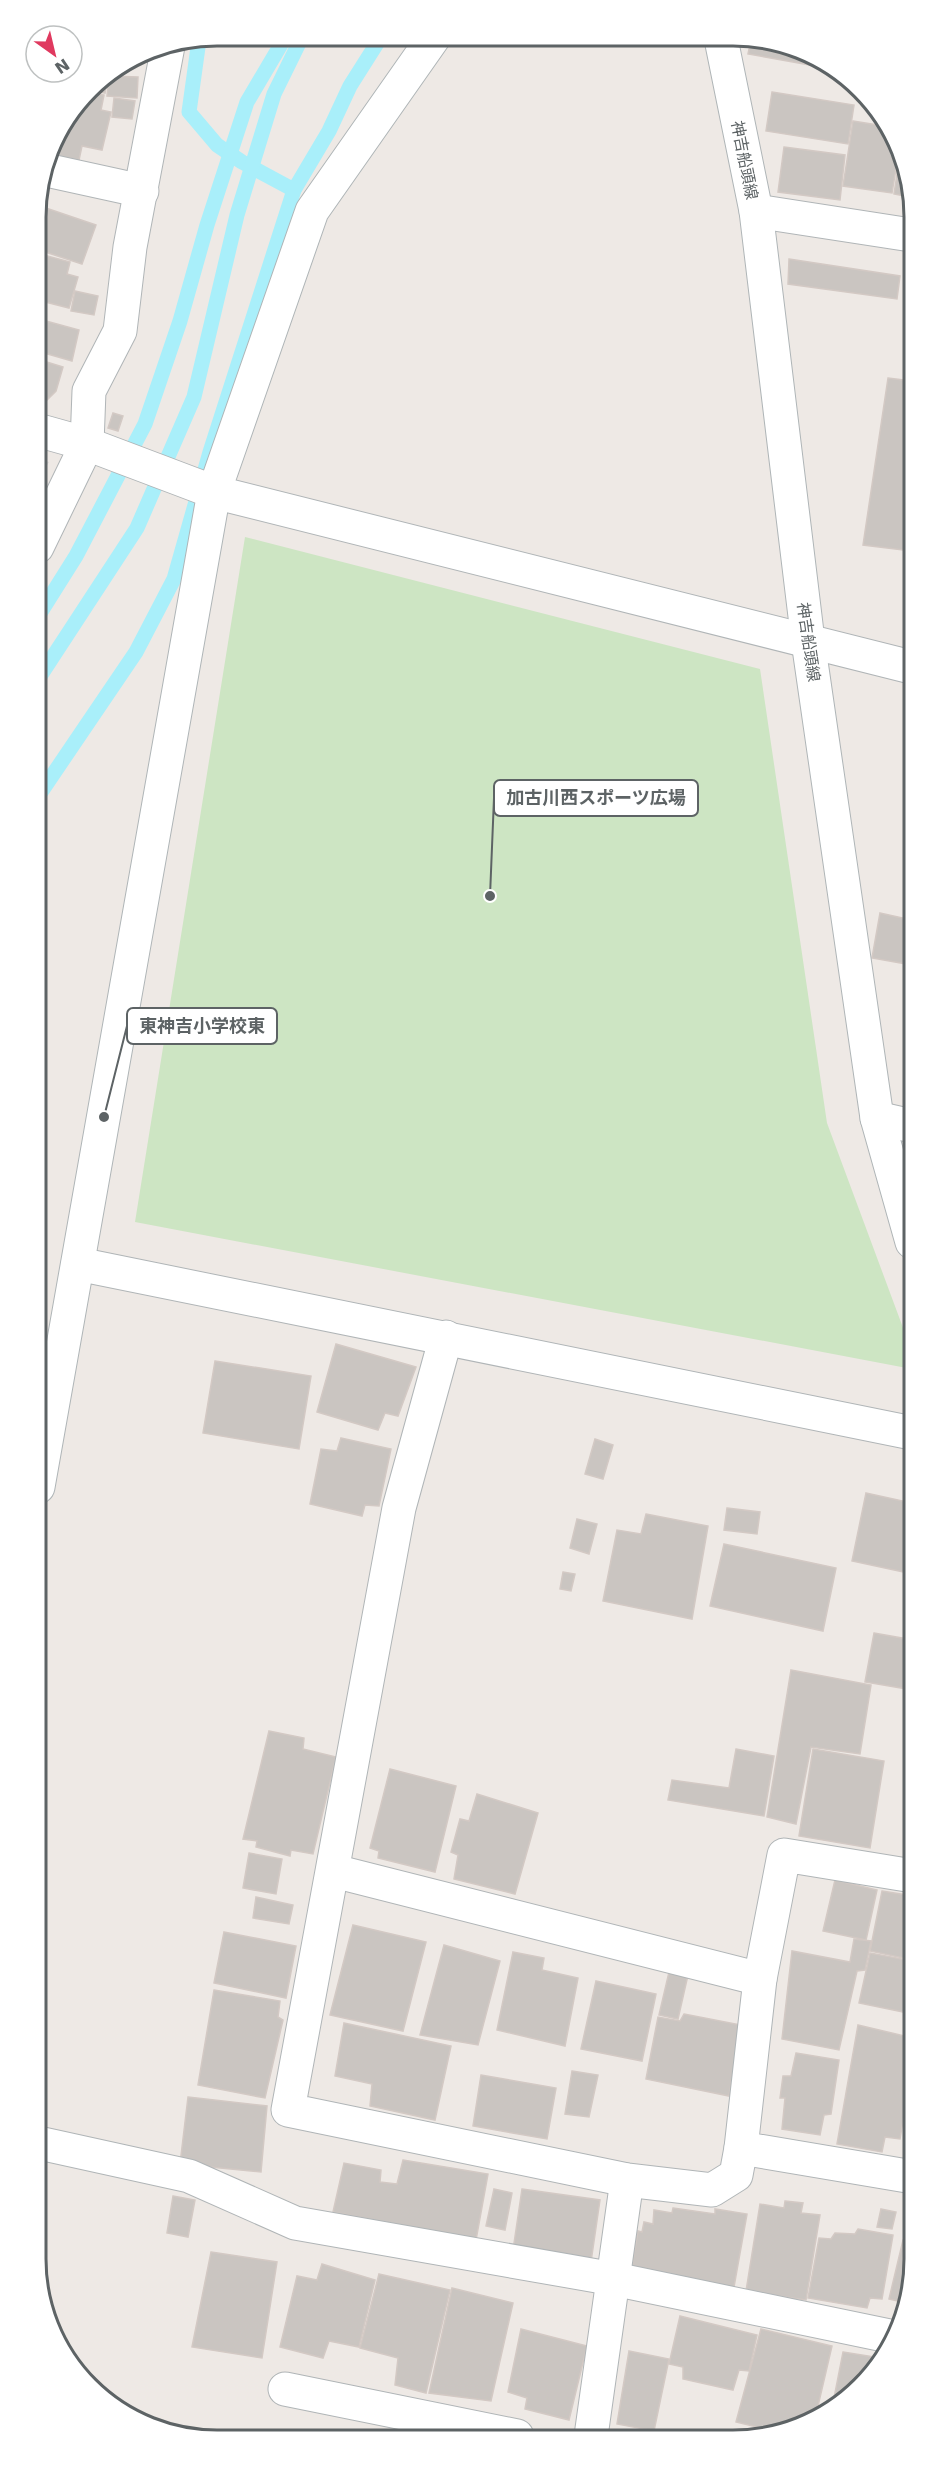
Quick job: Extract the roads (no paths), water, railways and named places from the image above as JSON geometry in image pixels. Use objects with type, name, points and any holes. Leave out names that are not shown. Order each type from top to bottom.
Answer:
[{"type":"street","name":"神吉船頭線","points":[[722,46],[756,211],[808,641],[877,1118],[904,1212]]},
{"type":"street","points":[[47,1437],[214,492],[312,211],[427,47]]},
{"type":"street","points":[[47,526],[87,444],[89,391],[120,332],[130,247],[166,55]]},
{"type":"street","points":[[53,172],[142,191]]},
{"type":"street","points":[[756,211],[904,234]]},
{"type":"street","points":[[47,433],[87,444],[214,492],[904,665]]},
{"type":"street","points":[[877,1118],[904,1124]]},
{"type":"street","points":[[78,1264],[903,1431]]},
{"type":"street","points":[[446,1337],[399,1508],[334,1871],[288,2110],[627,2180],[712,2190],[736,2175],[760,1979],[784,1855],[903,1874]]},
{"type":"street","points":[[334,1871],[760,1979]]},
{"type":"street","points":[[47,2145],[189,2176],[295,2223],[614,2279],[885,2335]]},
{"type":"street","points":[[741,2148],[903,2175]]},
{"type":"street","points":[[592,2430],[627,2180]]},
{"type":"street","points":[[285,2389],[487,2430]]},
{"type":"waterway","points":[[47,602],[76,556],[145,424],[180,321],[207,225],[247,102],[280,47]]},
{"type":"waterway","points":[[47,666],[137,528],[194,397],[237,215],[274,94],[297,47]]},
{"type":"waterway","points":[[47,783],[136,652],[174,579],[210,452],[294,190],[329,131],[350,86],[375,47]]},
{"type":"waterway","points":[[198,48],[189,112],[217,145],[242,162],[294,190]]},
{"type":"place","name":"加古川西スポーツ広場","points":[[490,896]]},
{"type":"place","name":"東神吉小学校東","points":[[104,1117]]}]
